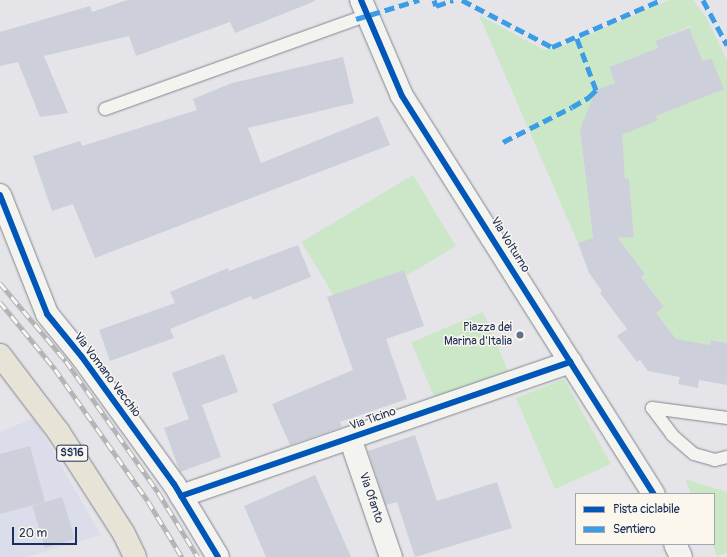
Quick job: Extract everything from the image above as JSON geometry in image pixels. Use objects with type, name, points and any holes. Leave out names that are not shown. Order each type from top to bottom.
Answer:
[{"type":"main road","name":"SS16","points":[[0,355],[58,431],[124,534],[135,557]]},
{"type":"street","name":"Via Volturno","points":[[358,10],[402,96],[653,493]]},
{"type":"street","name":"Via Vomano Vecchio","points":[[0,195],[47,314],[82,357],[181,496],[218,557]]},
{"type":"street","name":"Via Ticino","points":[[181,496],[571,362]]},
{"type":"street","name":"Via Ofanto","points":[[350,438],[391,557]]},
{"type":"street","points":[[675,545],[681,557]]},
{"type":"lane","points":[[105,109],[358,10]]},
{"type":"lane","points":[[727,418],[652,408],[672,434],[694,454],[715,460],[727,458]]},
{"type":"shaded area","points":[[34,418],[101,535],[27,557],[0,557],[0,432]]},
{"type":"green space","points":[[669,0],[693,0],[707,19],[727,60],[727,343],[712,340],[710,345],[681,369],[656,313],[664,307],[641,277],[645,274],[618,238],[634,237],[629,179],[625,179],[624,162],[587,130],[658,120],[656,116],[703,61],[689,28],[693,25],[655,41],[665,66],[646,73],[639,55],[609,67],[615,83],[599,89],[580,129],[593,238],[578,243],[479,15],[544,50],[563,46]]},
{"type":"green space","points":[[413,175],[456,246],[344,313],[302,242]]},
{"type":"green space","points":[[483,312],[510,376],[439,407],[411,342]]},
{"type":"green space","points":[[564,379],[611,464],[555,489],[516,398]]},
{"type":"green space","points":[[685,479],[727,492],[727,553],[717,556],[712,545],[715,545],[715,493],[691,493]]},
{"type":"building","points":[[127,0],[315,1],[235,33],[230,22],[136,56],[129,36],[44,56],[68,113],[40,117],[18,62],[0,66],[0,32],[90,6],[92,12]]},
{"type":"building","points":[[689,28],[703,61],[711,58],[724,89],[656,116],[658,120],[622,135],[625,179],[629,179],[634,237],[618,238],[645,274],[641,277],[664,307],[656,313],[676,339],[710,345],[711,340],[727,343],[727,385],[699,380],[698,388],[678,384],[680,377],[648,371],[640,360],[637,362],[617,336],[627,329],[600,293],[602,291],[589,273],[578,243],[593,238],[580,129],[596,90],[615,83],[609,67],[658,48],[655,41]]},
{"type":"building","points":[[343,57],[354,103],[248,128],[261,163],[378,116],[390,145],[95,258],[73,204],[52,211],[33,156],[80,141],[82,146],[197,110],[193,99],[232,83]]},
{"type":"building","points":[[298,245],[311,277],[253,300],[251,296],[170,329],[174,338],[110,361],[99,330],[175,303],[170,292],[228,268],[229,271]]},
{"type":"building","points":[[404,270],[424,326],[386,339],[407,399],[340,422],[342,427],[290,445],[272,404],[353,370],[327,297]]},
{"type":"building","points":[[224,354],[238,392],[202,405],[221,457],[180,472],[164,428],[189,419],[172,373]]},
{"type":"building","points":[[415,435],[437,501],[497,482],[512,528],[415,557],[397,502],[386,505],[368,451]]},
{"type":"building","points":[[30,446],[45,502],[0,514],[0,454]]},
{"type":"building","points":[[315,475],[351,557],[266,557],[244,506]]},
{"type":"building","points":[[62,497],[75,539],[45,548],[32,506]]},
{"type":"railway","points":[[0,283],[66,361],[158,492],[198,557]]},
{"type":"railway","points":[[0,302],[55,369],[148,501],[182,557]]},
{"type":"marked path","points":[[356,19],[419,0]]},
{"type":"marked path","points":[[434,0],[436,6],[453,0]]},
{"type":"marked path","points":[[462,0],[552,47],[661,0]]},
{"type":"marked path","points":[[703,0],[727,45]]},
{"type":"marked path","points":[[503,142],[572,107],[589,97],[596,90],[576,36]]},
{"type":"cycle path","points":[[361,0],[402,96],[653,493]]},
{"type":"cycle path","points":[[0,195],[47,314],[82,357],[174,484],[218,557]]},
{"type":"cycle path","points":[[181,496],[571,362]]},
{"type":"place","name":"Piazza dei Marina d'Italia","points":[[520,335]]}]
